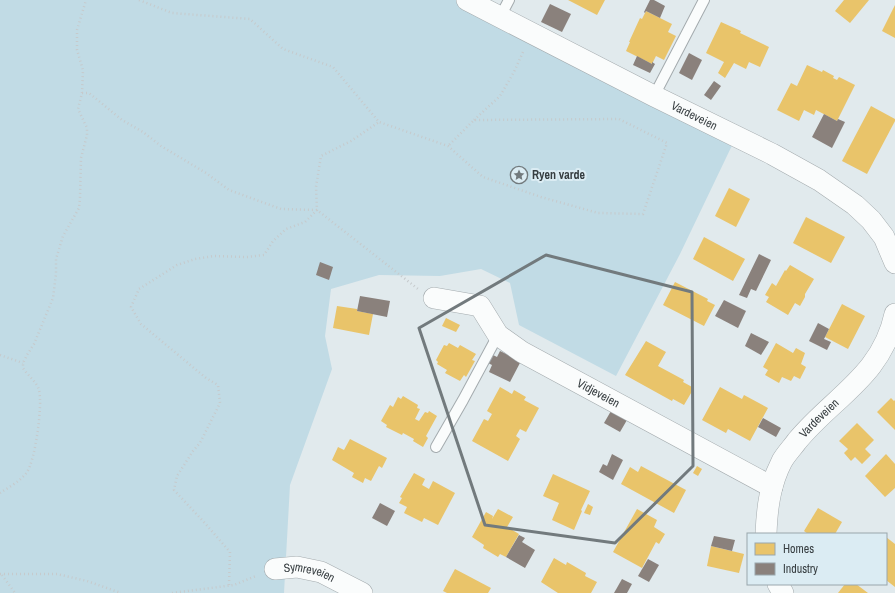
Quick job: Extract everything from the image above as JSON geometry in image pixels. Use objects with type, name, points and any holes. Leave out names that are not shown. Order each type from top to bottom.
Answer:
[{"type":"street","name":"Vardeveien","points":[[467,0],[505,8],[533,34],[772,154],[835,190],[855,205],[871,220],[884,236],[895,263]]},
{"type":"street","name":"Vidjeveien","points":[[434,298],[480,306],[498,335],[529,356],[772,487]]},
{"type":"street","name":"Vardeveien","points":[[766,533],[767,510],[772,487],[783,460],[812,424],[860,380],[876,359],[886,340],[895,314]]},
{"type":"street","name":"Symreveien","points":[[275,569],[298,567],[321,572],[362,593]]},
{"type":"lane","points":[[654,96],[704,0]]},
{"type":"lane","points":[[436,447],[498,335]]},
{"type":"path","points":[[0,493],[27,473],[30,465],[39,424],[40,397],[37,385],[23,368],[23,362],[34,344],[53,298],[56,259],[63,236],[79,208],[81,158],[87,135],[87,128],[78,109],[82,93],[82,70],[77,50],[77,30],[86,0]]},
{"type":"path","points":[[139,0],[172,13],[250,19],[283,49],[333,67],[379,122],[448,146],[483,176],[490,179],[541,197],[598,213],[643,214],[667,143],[619,119],[474,120]]},
{"type":"path","points":[[448,146],[500,96],[533,34]]},
{"type":"path","points":[[82,93],[89,93],[122,120],[206,173],[229,190],[281,209],[317,210],[419,291],[434,298]]},
{"type":"path","points":[[229,585],[230,552],[174,490],[177,476],[192,451],[200,443],[220,403],[218,385],[206,378],[141,324],[131,307],[139,289],[177,265],[195,259],[214,256],[247,257],[264,255],[273,241],[286,230],[305,222],[317,210],[316,187],[321,156],[351,141],[379,122]]},
{"type":"path","points":[[0,355],[23,362]]},
{"type":"path","points":[[172,593],[234,585],[275,569]]},
{"type":"path","points":[[1,574],[15,593]]},
{"type":"path","points":[[1,574],[57,574],[87,581],[121,593]]},
{"type":"highlighted area","points":[[546,255],[692,292],[693,466],[615,543],[485,525],[419,328]]},
{"type":"shaded area","points":[[0,0],[489,0],[737,135],[680,254],[616,376],[519,325],[510,283],[481,269],[440,276],[379,275],[331,289],[325,336],[332,369],[290,485],[284,593],[0,593]]},
{"type":"building: Homes","points":[[568,0],[605,0],[597,15]]},
{"type":"building: Homes","points":[[844,0],[869,0],[850,23],[835,11]]},
{"type":"building: Homes","points":[[895,5],[895,38],[882,31]]},
{"type":"building: Homes","points":[[646,11],[672,24],[668,32],[676,36],[664,60],[656,56],[652,64],[626,51],[640,18],[642,19]]},
{"type":"building: Homes","points":[[721,22],[741,31],[740,33],[769,47],[760,67],[749,62],[746,69],[734,63],[725,78],[718,73],[724,62],[706,53]]},
{"type":"building: Homes","points":[[807,65],[822,72],[823,70],[834,76],[833,78],[837,80],[839,77],[855,85],[837,121],[816,110],[814,115],[804,110],[799,121],[777,110],[791,83],[797,86]]},
{"type":"building: Homes","points":[[871,106],[895,119],[895,121],[867,174],[842,161]]},
{"type":"building: Homes","points":[[729,188],[750,199],[736,227],[715,216]]},
{"type":"building: Homes","points":[[806,217],[845,237],[831,263],[793,243]]},
{"type":"building: Homes","points":[[704,237],[745,259],[733,281],[693,259]]},
{"type":"building: Homes","points":[[790,265],[814,279],[800,306],[795,303],[788,315],[766,302],[769,297],[765,295],[772,283],[776,286],[785,270],[786,271]]},
{"type":"building: Homes","points":[[675,282],[708,299],[707,301],[715,305],[704,326],[663,305]]},
{"type":"building: Homes","points":[[842,304],[865,316],[848,349],[825,337]]},
{"type":"building: Homes","points":[[337,306],[357,309],[357,311],[373,314],[369,335],[333,328]]},
{"type":"building: Homes","points":[[446,318],[460,325],[456,332],[442,326]]},
{"type":"building: Homes","points":[[646,341],[666,352],[658,366],[684,380],[683,382],[694,388],[684,405],[673,399],[672,401],[625,375]]},
{"type":"building: Homes","points":[[449,343],[458,348],[460,345],[476,354],[472,360],[475,361],[466,377],[464,375],[460,381],[445,373],[447,370],[437,364],[438,362],[436,360],[444,345],[447,346]]},
{"type":"building: Homes","points":[[776,343],[793,353],[796,348],[805,353],[801,364],[806,367],[800,379],[794,376],[791,381],[782,377],[779,383],[765,375],[768,370],[763,367]]},
{"type":"building: Homes","points":[[500,387],[512,394],[514,390],[526,397],[524,400],[539,408],[526,432],[520,429],[516,436],[520,439],[508,461],[472,441],[484,419],[488,421],[492,414],[487,411]]},
{"type":"building: Homes","points":[[720,387],[742,399],[744,395],[768,408],[750,441],[728,429],[726,433],[702,420]]},
{"type":"building: Homes","points":[[403,396],[418,405],[417,408],[420,409],[415,419],[419,421],[425,412],[428,413],[429,411],[437,416],[426,436],[428,438],[423,447],[413,441],[414,439],[403,433],[402,435],[386,427],[387,425],[381,421],[390,405],[393,407],[398,397],[401,399]]},
{"type":"building: Homes","points":[[891,398],[894,401],[895,400],[895,430],[877,412]]},
{"type":"building: Homes","points":[[857,423],[874,440],[865,449],[871,455],[862,464],[855,457],[851,461],[844,453],[848,449],[839,441]]},
{"type":"building: Homes","points":[[350,439],[387,458],[382,468],[379,466],[371,481],[365,478],[363,483],[352,477],[354,473],[332,460],[338,447],[344,450]]},
{"type":"building: Homes","points":[[886,454],[895,464],[895,488],[885,497],[865,476]]},
{"type":"building: Homes","points":[[641,466],[686,490],[674,513],[621,484],[630,467],[638,472]]},
{"type":"building: Homes","points":[[697,466],[702,469],[698,476],[693,473]]},
{"type":"building: Homes","points":[[414,473],[425,479],[422,485],[429,489],[433,481],[455,493],[438,525],[424,518],[422,522],[404,513],[407,507],[399,503],[402,498],[400,497]]},
{"type":"building: Homes","points":[[553,474],[590,491],[574,530],[552,520],[559,503],[543,496]]},
{"type":"building: Homes","points":[[588,504],[593,507],[590,515],[584,513]]},
{"type":"building: Homes","points":[[818,508],[842,522],[836,533],[807,533],[804,531]]},
{"type":"building: Homes","points":[[498,509],[513,517],[507,527],[519,534],[506,557],[500,554],[498,557],[483,548],[484,545],[472,537],[486,512],[493,516],[492,519]]},
{"type":"building: Homes","points":[[637,509],[657,520],[654,527],[665,534],[659,544],[656,542],[642,568],[613,552]]},
{"type":"building: Homes","points":[[887,538],[895,544],[895,587],[887,581]]},
{"type":"building: Homes","points":[[711,546],[744,554],[739,573],[707,566]]},
{"type":"building: Homes","points":[[554,558],[566,565],[567,562],[586,573],[585,576],[597,582],[591,593],[558,593],[541,582]]},
{"type":"building: Homes","points":[[455,569],[491,588],[488,593],[447,593],[443,591]]},
{"type":"building: Homes","points":[[844,585],[857,585],[868,593],[838,593]]},
{"type":"building: Industry","points":[[650,0],[654,0],[665,6],[660,18],[646,11],[645,13],[644,12]]},
{"type":"building: Industry","points":[[550,4],[571,14],[562,32],[541,22]]},
{"type":"building: Industry","points":[[689,53],[702,60],[692,80],[679,73]]},
{"type":"building: Industry","points":[[637,56],[652,64],[652,62],[655,64],[650,73],[633,65]]},
{"type":"building: Industry","points":[[714,81],[721,86],[711,100],[704,95]]},
{"type":"building: Industry","points":[[824,114],[837,121],[838,119],[845,122],[832,148],[812,137]]},
{"type":"building: Industry","points":[[759,254],[771,260],[756,291],[751,289],[747,298],[739,295]]},
{"type":"building: Industry","points":[[320,262],[333,267],[329,280],[316,275]]},
{"type":"building: Industry","points":[[360,296],[390,301],[387,317],[357,311]]},
{"type":"building: Industry","points":[[724,300],[746,311],[738,328],[715,316]]},
{"type":"building: Industry","points":[[818,323],[829,329],[824,339],[831,342],[827,350],[809,341]]},
{"type":"building: Industry","points":[[751,333],[769,342],[761,355],[745,346]]},
{"type":"building: Industry","points":[[500,351],[521,361],[510,382],[489,372],[492,365],[488,363],[493,355],[497,357]]},
{"type":"building: Industry","points":[[611,411],[627,420],[620,432],[604,423]]},
{"type":"building: Industry","points":[[763,418],[781,428],[776,437],[758,427]]},
{"type":"building: Industry","points":[[612,454],[623,460],[613,480],[599,472],[603,464],[607,466]]},
{"type":"building: Industry","points":[[380,503],[395,511],[387,526],[372,518]]},
{"type":"building: Industry","points":[[519,535],[525,538],[522,542],[535,550],[525,568],[506,557]]},
{"type":"building: Industry","points":[[714,536],[735,540],[732,551],[711,546]]},
{"type":"building: Industry","points":[[648,559],[659,565],[649,582],[638,576]]},
{"type":"building: Industry","points":[[622,579],[632,584],[627,593],[614,593]]},
{"type":"place","name":"Ryen varde","points":[[519,175]]}]
